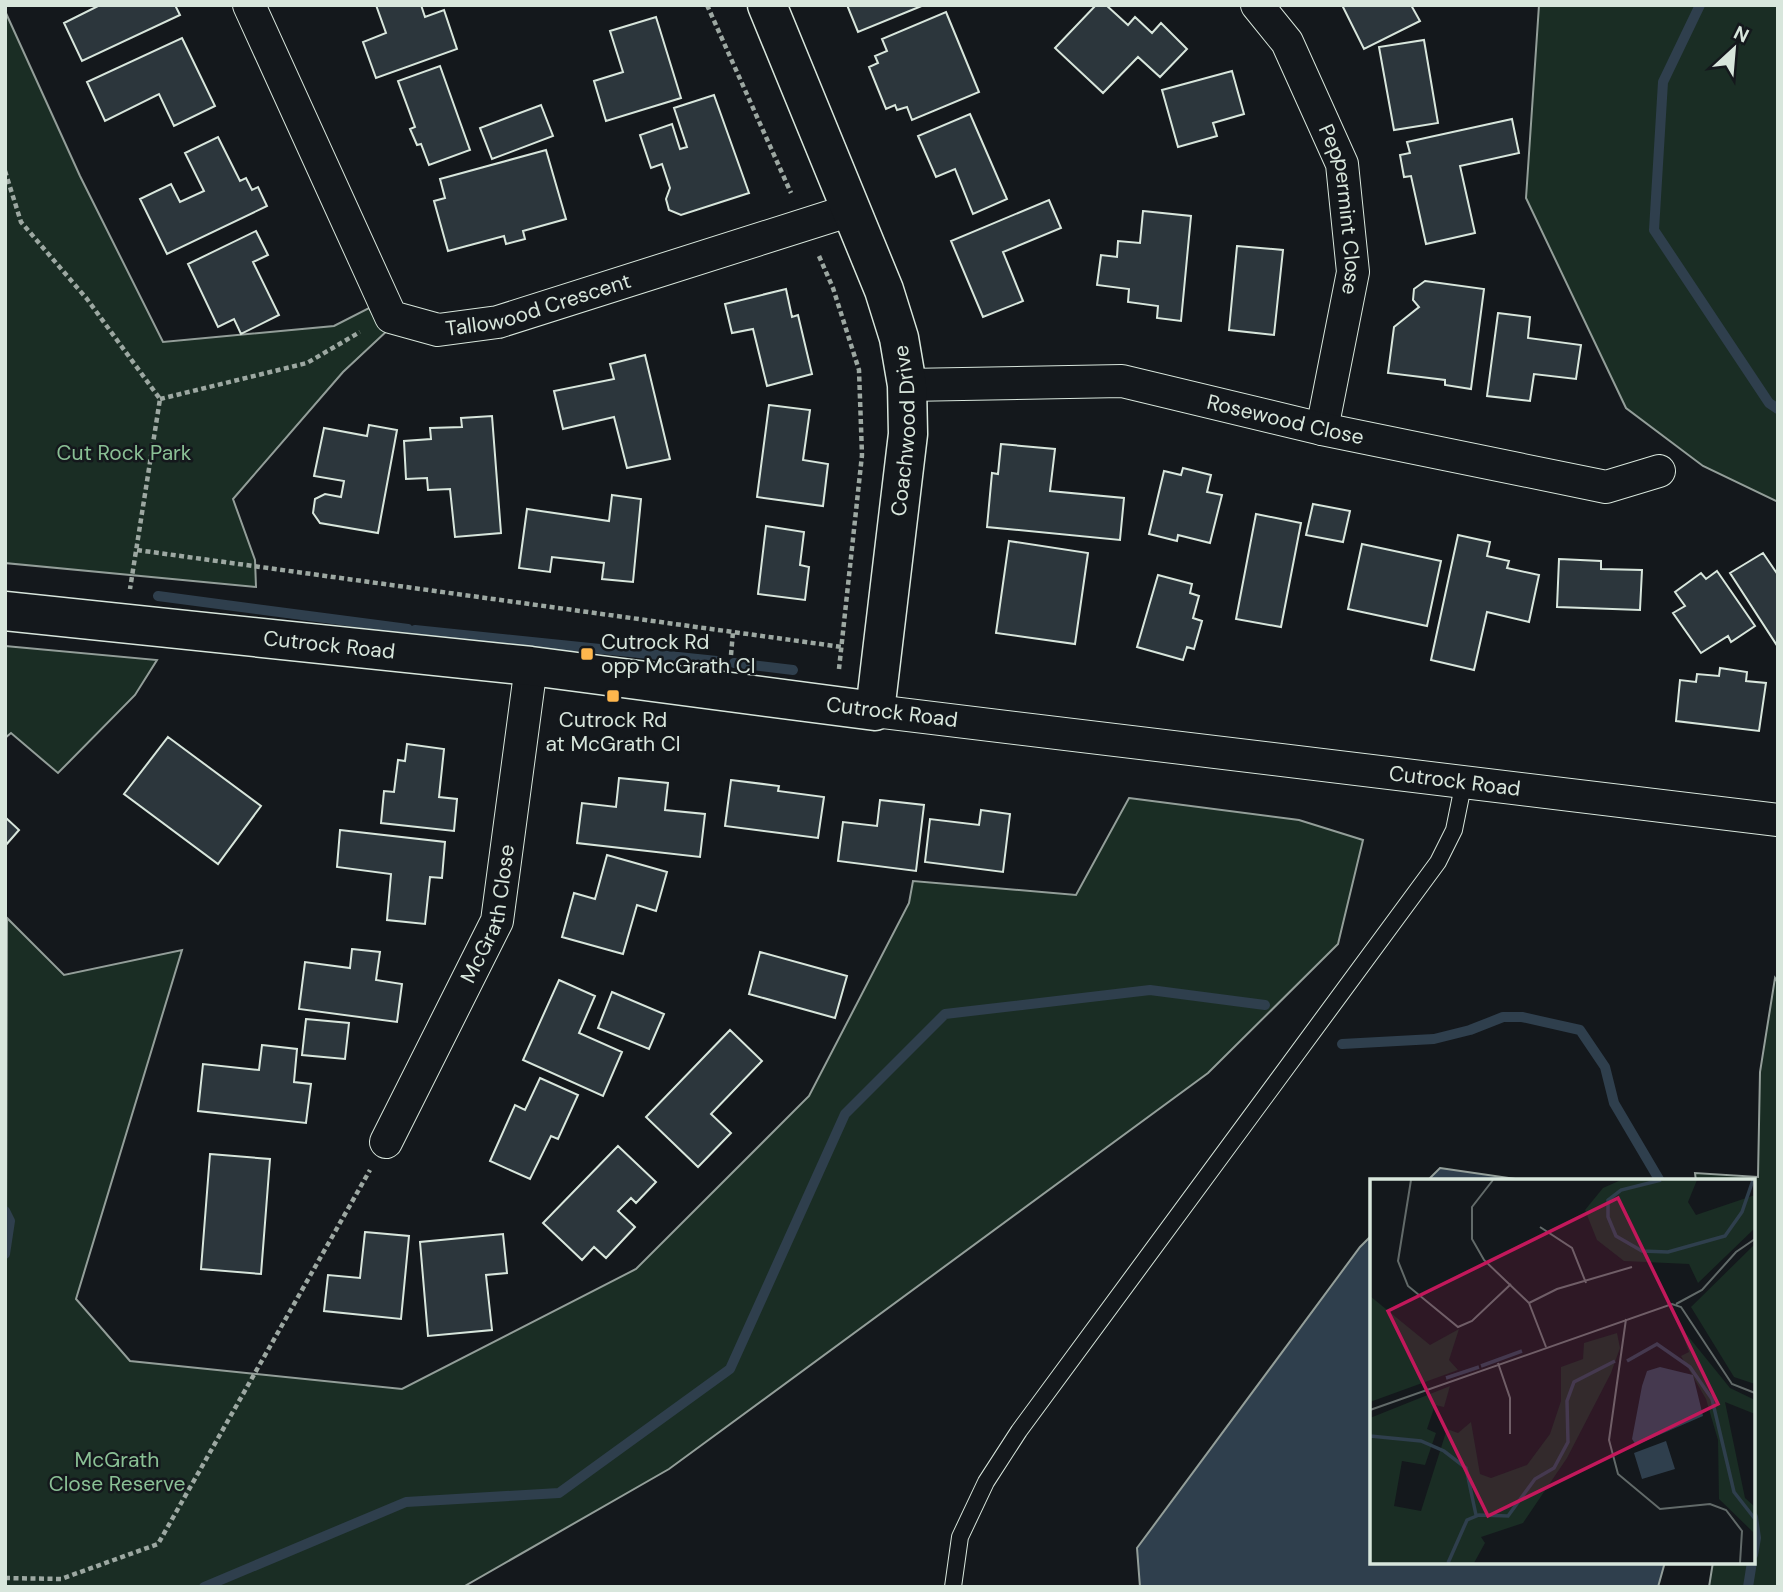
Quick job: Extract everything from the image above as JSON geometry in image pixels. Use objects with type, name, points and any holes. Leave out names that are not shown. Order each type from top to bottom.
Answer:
[{"type":"street","points":[[249,5],[390,317]]},
{"type":"street","name":"Coachwood Drive","points":[[767,5],[884,290],[899,338],[907,384],[904,481],[875,711]]},
{"type":"street","name":"Peppermint Close","points":[[1257,5],[1287,43],[1342,164],[1353,272],[1322,429]]},
{"type":"street","name":"Tallowood Crescent","points":[[390,317],[438,330],[498,322],[806,227],[851,210]]},
{"type":"street","name":"Rosewood Close","points":[[907,384],[1122,381],[1322,429],[1606,487],[1659,471]]},
{"type":"street","name":"Cutrock Road","points":[[5,611],[531,666],[875,711],[1778,820]]},
{"type":"street","name":"McGrath Close","points":[[386,1142],[497,920],[531,666]]},
{"type":"lane","points":[[953,1587],[960,1537],[986,1482],[1019,1431],[1437,862],[1454,830],[1464,781]]},
{"type":"path","points":[[707,5],[833,288],[859,370],[862,455],[834,705]]},
{"type":"path","points":[[5,172],[21,222],[87,299],[160,399],[123,624]]},
{"type":"path","points":[[160,399],[307,363],[390,317]]},
{"type":"path","points":[[137,550],[842,647]]},
{"type":"path","points":[[5,1578],[61,1579],[158,1544],[386,1142]]},
{"type":"green space","points":[[1539,5],[1778,5],[1778,502],[1703,466],[1626,408],[1526,198]]},
{"type":"green space","name":"Cut Rock Park","points":[[5,11],[80,176],[163,342],[334,326],[369,308],[378,323],[389,329],[343,372],[233,499],[255,560],[256,587],[5,563]]},
{"type":"green space","points":[[5,646],[157,660],[135,695],[58,773],[11,733],[5,738]]},
{"type":"green space","name":"McGrath Close Reserve","points":[[1129,798],[1299,820],[1363,840],[1338,944],[1208,1073],[669,1469],[463,1587],[5,1587],[7,918],[64,975],[182,950],[76,1299],[130,1361],[402,1389],[636,1269],[809,1096],[909,903],[913,881],[1076,895]]},
{"type":"green space","points":[[1775,978],[1778,983],[1778,1587],[1709,1587],[1713,1564],[1755,1564],[1755,1179],[1696,1179],[1695,1173],[1758,1177],[1760,1072]]},
{"type":"water","points":[[1440,1168],[1515,1179],[1429,1179]]},
{"type":"water","points":[[1370,1237],[1370,1564],[1664,1564],[1658,1587],[1140,1587],[1137,1548]]},
{"type":"building","points":[[100,5],[175,5],[180,15],[82,61],[64,23]]},
{"type":"building","points":[[376,5],[421,5],[425,17],[444,10],[457,49],[376,78],[363,42],[386,33]]},
{"type":"building","points":[[847,5],[924,5],[858,32]]},
{"type":"building","points":[[1096,5],[1106,5],[1128,25],[1135,17],[1152,33],[1161,23],[1187,49],[1160,77],[1138,57],[1103,93],[1055,48]]},
{"type":"building","points":[[1342,5],[1411,5],[1420,21],[1364,49]]},
{"type":"building","points":[[946,12],[979,92],[912,120],[907,107],[897,110],[895,105],[886,109],[869,67],[878,63],[875,56],[887,51],[882,39]]},
{"type":"building","points":[[656,17],[681,98],[606,121],[594,81],[623,72],[610,31]]},
{"type":"building","points":[[182,38],[215,106],[174,126],[159,94],[105,121],[87,82]]},
{"type":"building","points":[[1424,40],[1438,123],[1394,130],[1379,47]]},
{"type":"building","points":[[440,66],[470,150],[429,165],[421,144],[417,145],[410,129],[415,127],[398,81]]},
{"type":"building","points":[[1232,71],[1244,114],[1213,123],[1217,136],[1178,147],[1162,90]]},
{"type":"building","points":[[714,95],[749,193],[681,215],[669,210],[666,199],[670,188],[662,164],[651,168],[640,135],[672,124],[680,149],[687,147],[674,108]]},
{"type":"building","points":[[541,105],[553,136],[492,159],[480,128]]},
{"type":"building","points":[[970,114],[1007,199],[973,214],[955,169],[936,177],[918,136]]},
{"type":"building","points":[[1512,119],[1519,153],[1460,166],[1475,233],[1426,244],[1411,176],[1404,177],[1400,155],[1410,153],[1407,142]]},
{"type":"building","points":[[218,137],[240,181],[246,178],[252,190],[258,187],[267,206],[167,254],[140,199],[171,184],[180,202],[204,191],[185,153]]},
{"type":"building","points":[[546,150],[566,219],[523,231],[525,239],[506,244],[504,236],[448,251],[434,201],[445,198],[440,179]]},
{"type":"building","points":[[1049,200],[1061,228],[1003,252],[1023,301],[983,317],[951,241]]},
{"type":"building","points":[[1143,211],[1191,216],[1181,321],[1157,318],[1158,306],[1128,302],[1129,289],[1097,285],[1101,255],[1117,257],[1118,241],[1140,243]]},
{"type":"building","points":[[256,231],[268,255],[253,262],[279,315],[241,334],[234,319],[218,327],[188,264]]},
{"type":"building","points":[[1237,246],[1283,250],[1274,335],[1229,330]]},
{"type":"building","points":[[1425,281],[1484,289],[1471,389],[1445,385],[1445,380],[1388,373],[1394,327],[1419,307],[1413,300],[1414,289]]},
{"type":"building","points":[[786,289],[792,317],[798,315],[812,374],[767,386],[753,329],[732,333],[725,304]]},
{"type":"building","points":[[1498,313],[1530,317],[1528,338],[1581,345],[1576,379],[1534,374],[1530,401],[1487,396]]},
{"type":"building","points":[[645,355],[670,459],[627,468],[614,417],[563,429],[554,391],[614,379],[610,364]]},
{"type":"building","points":[[769,405],[810,410],[803,460],[828,464],[823,506],[757,497]]},
{"type":"building","points":[[492,416],[501,533],[455,537],[450,489],[428,490],[427,478],[406,479],[404,441],[431,439],[430,428],[462,427],[461,418]]},
{"type":"building","points":[[369,425],[397,430],[378,533],[320,523],[313,513],[315,499],[325,494],[341,497],[344,481],[314,476],[324,428],[367,436]]},
{"type":"building","points":[[1001,444],[1055,449],[1050,491],[1124,498],[1120,540],[987,527],[992,473],[998,474]]},
{"type":"building","points":[[1183,468],[1211,475],[1207,492],[1222,495],[1210,543],[1178,535],[1177,541],[1149,534],[1164,471],[1181,475]]},
{"type":"building","points":[[612,495],[641,499],[633,582],[602,579],[604,563],[552,557],[550,572],[519,568],[527,509],[609,521]]},
{"type":"building","points":[[1313,504],[1350,511],[1343,542],[1306,535]]},
{"type":"building","points":[[1256,514],[1301,523],[1281,627],[1236,619]]},
{"type":"building","points":[[766,526],[804,532],[800,565],[809,567],[805,600],[758,594]]},
{"type":"building","points":[[1458,535],[1490,542],[1487,556],[1509,561],[1507,568],[1539,575],[1529,622],[1487,612],[1474,670],[1431,660]]},
{"type":"building","points":[[1009,541],[1088,553],[1075,644],[996,633]]},
{"type":"building","points":[[1362,544],[1441,561],[1427,626],[1348,609]]},
{"type":"building","points":[[1763,553],[1778,575],[1778,647],[1730,573]]},
{"type":"building","points":[[1559,559],[1601,561],[1601,569],[1642,570],[1640,610],[1557,607]]},
{"type":"building","points":[[1717,571],[1755,626],[1731,642],[1728,636],[1701,653],[1673,613],[1685,606],[1675,592],[1701,573],[1706,579]]},
{"type":"building","points":[[1158,575],[1192,584],[1190,593],[1199,596],[1193,618],[1202,621],[1194,649],[1187,647],[1183,660],[1137,647]]},
{"type":"building","points":[[1720,668],[1747,672],[1746,681],[1766,683],[1759,731],[1676,721],[1680,680],[1696,682],[1697,674],[1719,676]]},
{"type":"building","points":[[168,737],[261,806],[218,864],[124,794]]},
{"type":"building","points":[[407,744],[444,749],[439,797],[457,799],[454,831],[381,823],[384,791],[394,792],[398,760],[405,761]]},
{"type":"building","points":[[619,778],[668,783],[665,810],[705,814],[700,857],[577,843],[582,803],[616,807]]},
{"type":"building","points":[[731,780],[779,786],[778,791],[824,797],[818,838],[725,826]]},
{"type":"building","points":[[880,800],[924,805],[916,871],[838,861],[843,822],[877,826]]},
{"type":"building","points":[[981,810],[1010,814],[1003,872],[925,862],[930,819],[979,825]]},
{"type":"building","points":[[5,817],[19,830],[5,846]]},
{"type":"building","points":[[340,830],[445,842],[442,878],[430,877],[425,924],[387,920],[391,874],[337,867]]},
{"type":"building","points":[[607,855],[667,872],[656,911],[637,905],[623,954],[562,937],[574,893],[595,899]]},
{"type":"building","points":[[352,949],[380,952],[376,980],[402,984],[397,1022],[299,1009],[305,962],[350,968]]},
{"type":"building","points":[[760,952],[847,976],[835,1018],[749,994]]},
{"type":"building","points":[[559,980],[595,996],[579,1033],[622,1052],[603,1096],[523,1060]]},
{"type":"building","points":[[612,992],[664,1014],[649,1049],[598,1028]]},
{"type":"building","points":[[306,1019],[349,1023],[345,1059],[302,1055]]},
{"type":"building","points":[[730,1030],[762,1061],[711,1114],[731,1133],[698,1167],[646,1117]]},
{"type":"building","points":[[262,1045],[297,1049],[294,1082],[311,1084],[306,1123],[198,1111],[203,1064],[259,1070]]},
{"type":"building","points":[[540,1078],[578,1095],[558,1139],[551,1136],[530,1179],[490,1161],[515,1105],[525,1110]]},
{"type":"building","points":[[618,1146],[656,1182],[636,1203],[631,1198],[618,1211],[635,1227],[606,1258],[594,1247],[582,1260],[543,1223]]},
{"type":"building","points":[[210,1154],[270,1159],[261,1274],[201,1269]]},
{"type":"building","points":[[365,1232],[409,1236],[401,1319],[324,1311],[328,1275],[360,1278]]},
{"type":"building","points":[[503,1234],[507,1273],[486,1275],[492,1330],[428,1336],[420,1242]]},
{"type":"waterway","points":[[1700,5],[1663,82],[1654,230],[1769,403],[1778,409]]},
{"type":"waterway","points":[[158,596],[408,629]]},
{"type":"waterway","points":[[415,630],[717,661]]},
{"type":"waterway","points":[[734,663],[793,670]]},
{"type":"waterway","points":[[204,1587],[406,1502],[559,1493],[730,1369],[845,1114],[945,1014],[1150,990],[1265,1005]]},
{"type":"waterway","points":[[1342,1044],[1434,1039],[1470,1030],[1503,1017],[1522,1017],[1580,1030],[1605,1067],[1614,1103],[1659,1179]]},
{"type":"waterway","points":[[5,1211],[10,1221],[5,1254]]},
{"type":"waterway","points":[[1755,1531],[1755,1544]]},
{"type":"waterway","points":[[1748,1587],[1752,1564]]},
{"type":"place","name":"Cutrock Rd opp McGrath Cl","points":[[587,654]]},
{"type":"place","name":"Cutrock Rd at McGrath Cl","points":[[613,696]]}]
